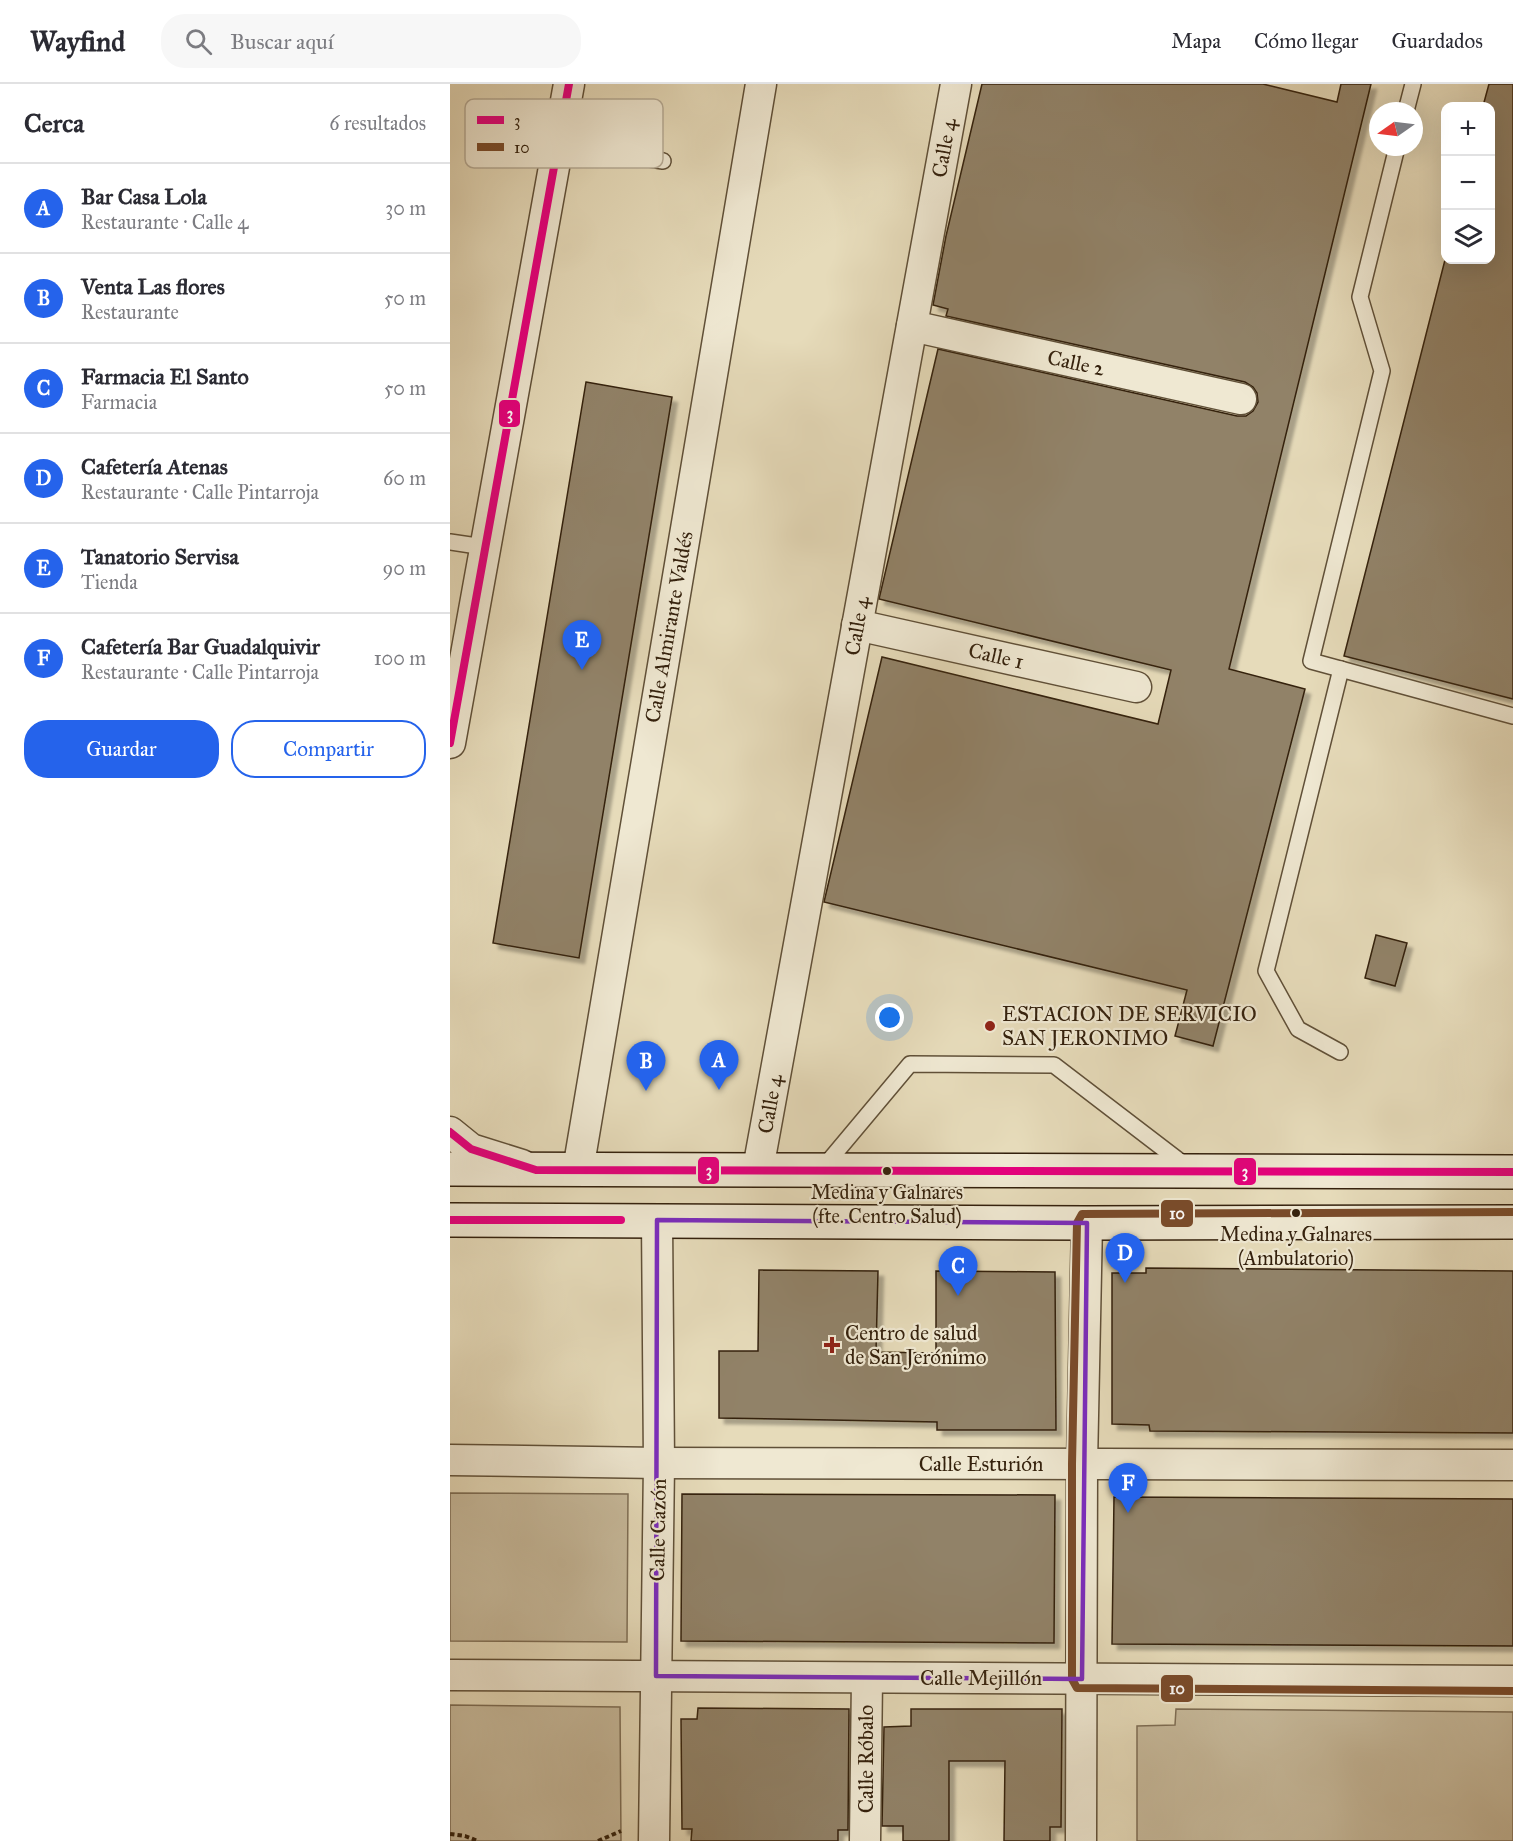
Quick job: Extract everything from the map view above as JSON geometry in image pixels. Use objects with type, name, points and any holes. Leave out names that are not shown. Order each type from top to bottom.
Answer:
[{"type":"main road","points":[[450,1169],[1513,1172]]},
{"type":"main road","points":[[450,1220],[1087,1223],[1513,1221]]},
{"type":"street","points":[[566,99],[569,84]]},
{"type":"street","name":"Calle Almirante Valdés","points":[[578,1170],[761,84]]},
{"type":"street","name":"Calle 4","points":[[758,1169],[956,84]]},
{"type":"street","points":[[450,743],[554,168]]},
{"type":"street","name":"Calle 2","points":[[912,326],[1241,399]]},
{"type":"street","name":"Calle 1","points":[[857,625],[1136,687]]},
{"type":"street","points":[[450,1132],[471,1149],[536,1170]]},
{"type":"street","name":"Calle Cazón","points":[[654,1841],[659,1463],[657,1220]]},
{"type":"street","points":[[1081,1841],[1087,1223]]},
{"type":"street","name":"Calle Esturión","points":[[450,1461],[1513,1465]]},
{"type":"street","name":"Calle Mejillón","points":[[450,1675],[1513,1681]]},
{"type":"street","name":"Calle Róbalo","points":[[865,1841],[867,1678]]},
{"type":"lane","points":[[1408,102],[1413,84]]},
{"type":"lane","points":[[1395,156],[1360,297],[1382,370],[1311,661],[1513,716]]},
{"type":"lane","points":[[450,542],[484,548]]},
{"type":"lane","points":[[1341,669],[1266,971],[1298,1029],[1341,1052]]},
{"type":"lane","points":[[821,1170],[910,1064],[1054,1065],[1191,1170]]},
{"type":"path","points":[[598,1841],[621,1831]]},
{"type":"path","points":[[450,1834],[478,1841]]},
{"type":"highlighted area","points":[[657,1220],[1087,1223],[1082,1679],[656,1676]]},
{"type":"shaded area","points":[[450,1493],[628,1494],[627,1642],[450,1641]]},
{"type":"shaded area","points":[[450,1705],[620,1707],[621,1841],[450,1841]]},
{"type":"shaded area","points":[[1176,1709],[1513,1712],[1513,1841],[1137,1841],[1137,1726],[1175,1725]]},
{"type":"building","points":[[982,84],[1263,84],[1337,102],[1341,84],[1371,84],[1229,669],[1305,689],[1213,1046],[1175,1036],[1187,990],[824,902],[882,657],[1158,724],[1171,670],[879,599],[938,349],[1237,416],[1246,416],[1253,411],[1258,402],[1257,393],[1245,382],[946,316],[948,309],[933,305],[946,236]]},
{"type":"building","points":[[1489,84],[1513,84],[1513,699],[1344,656],[1444,264],[1495,264],[1495,102],[1484,102]]},
{"type":"building","points":[[586,382],[672,397],[579,958],[493,943]]},
{"type":"building","points":[[1376,935],[1407,943],[1395,986],[1365,978]]},
{"type":"building","points":[[1146,1268],[1513,1271],[1513,1433],[1150,1431],[1149,1425],[1112,1424],[1112,1273],[1146,1273]]},
{"type":"building","points":[[759,1270],[878,1271],[876,1352],[936,1353],[936,1271],[1055,1272],[1056,1430],[937,1430],[937,1422],[719,1418],[719,1351],[758,1351]]},
{"type":"building","points":[[682,1494],[1055,1495],[1054,1643],[681,1641]]},
{"type":"building","points":[[1114,1497],[1513,1499],[1513,1646],[1112,1644]]},
{"type":"building","points":[[698,1708],[849,1709],[848,1830],[838,1830],[838,1841],[691,1841],[692,1829],[682,1829],[681,1719],[697,1719]]},
{"type":"building","points":[[911,1709],[1062,1709],[1061,1827],[1050,1827],[1050,1841],[1004,1841],[1005,1761],[949,1761],[949,1841],[903,1841],[903,1826],[882,1826],[884,1727],[911,1726]]},
{"type":"transit line","name":"3","points":[[566,99],[569,84]]},
{"type":"transit line","name":"3","points":[[450,743],[554,168]]},
{"type":"transit line","name":"3","points":[[450,1132],[471,1149],[536,1170],[1513,1172]]},
{"type":"transit line","name":"10","points":[[1513,1212],[1082,1214],[1077,1223],[1072,1464],[1072,1679],[1077,1688],[1513,1691]]},
{"type":"transit line","name":"3","points":[[450,1220],[621,1220]]},
{"type":"place","name":"Tanatorio Servisa","points":[[582,670]]},
{"type":"place","name":"ESTACION DE SERVICIO SAN JERONIMO","points":[[990,1026]]},
{"type":"place","name":"Bar Casa Lola","points":[[719,1090]]},
{"type":"place","name":"Venta Las flores","points":[[646,1091]]},
{"type":"place","name":"Medina y Galnares (fte. Centro Salud)","points":[[887,1171]]},
{"type":"place","name":"Medina y Galnares (Ambulatorio)","points":[[1296,1213]]},
{"type":"place","name":"Cafetería Atenas","points":[[1125,1283]]},
{"type":"place","name":"Farmacia El Santo","points":[[958,1296]]},
{"type":"place","name":"Centro de salud de San Jerónimo","points":[[832,1345]]},
{"type":"place","name":"Cafetería Bar Guadalquivir","points":[[1128,1513]]}]
